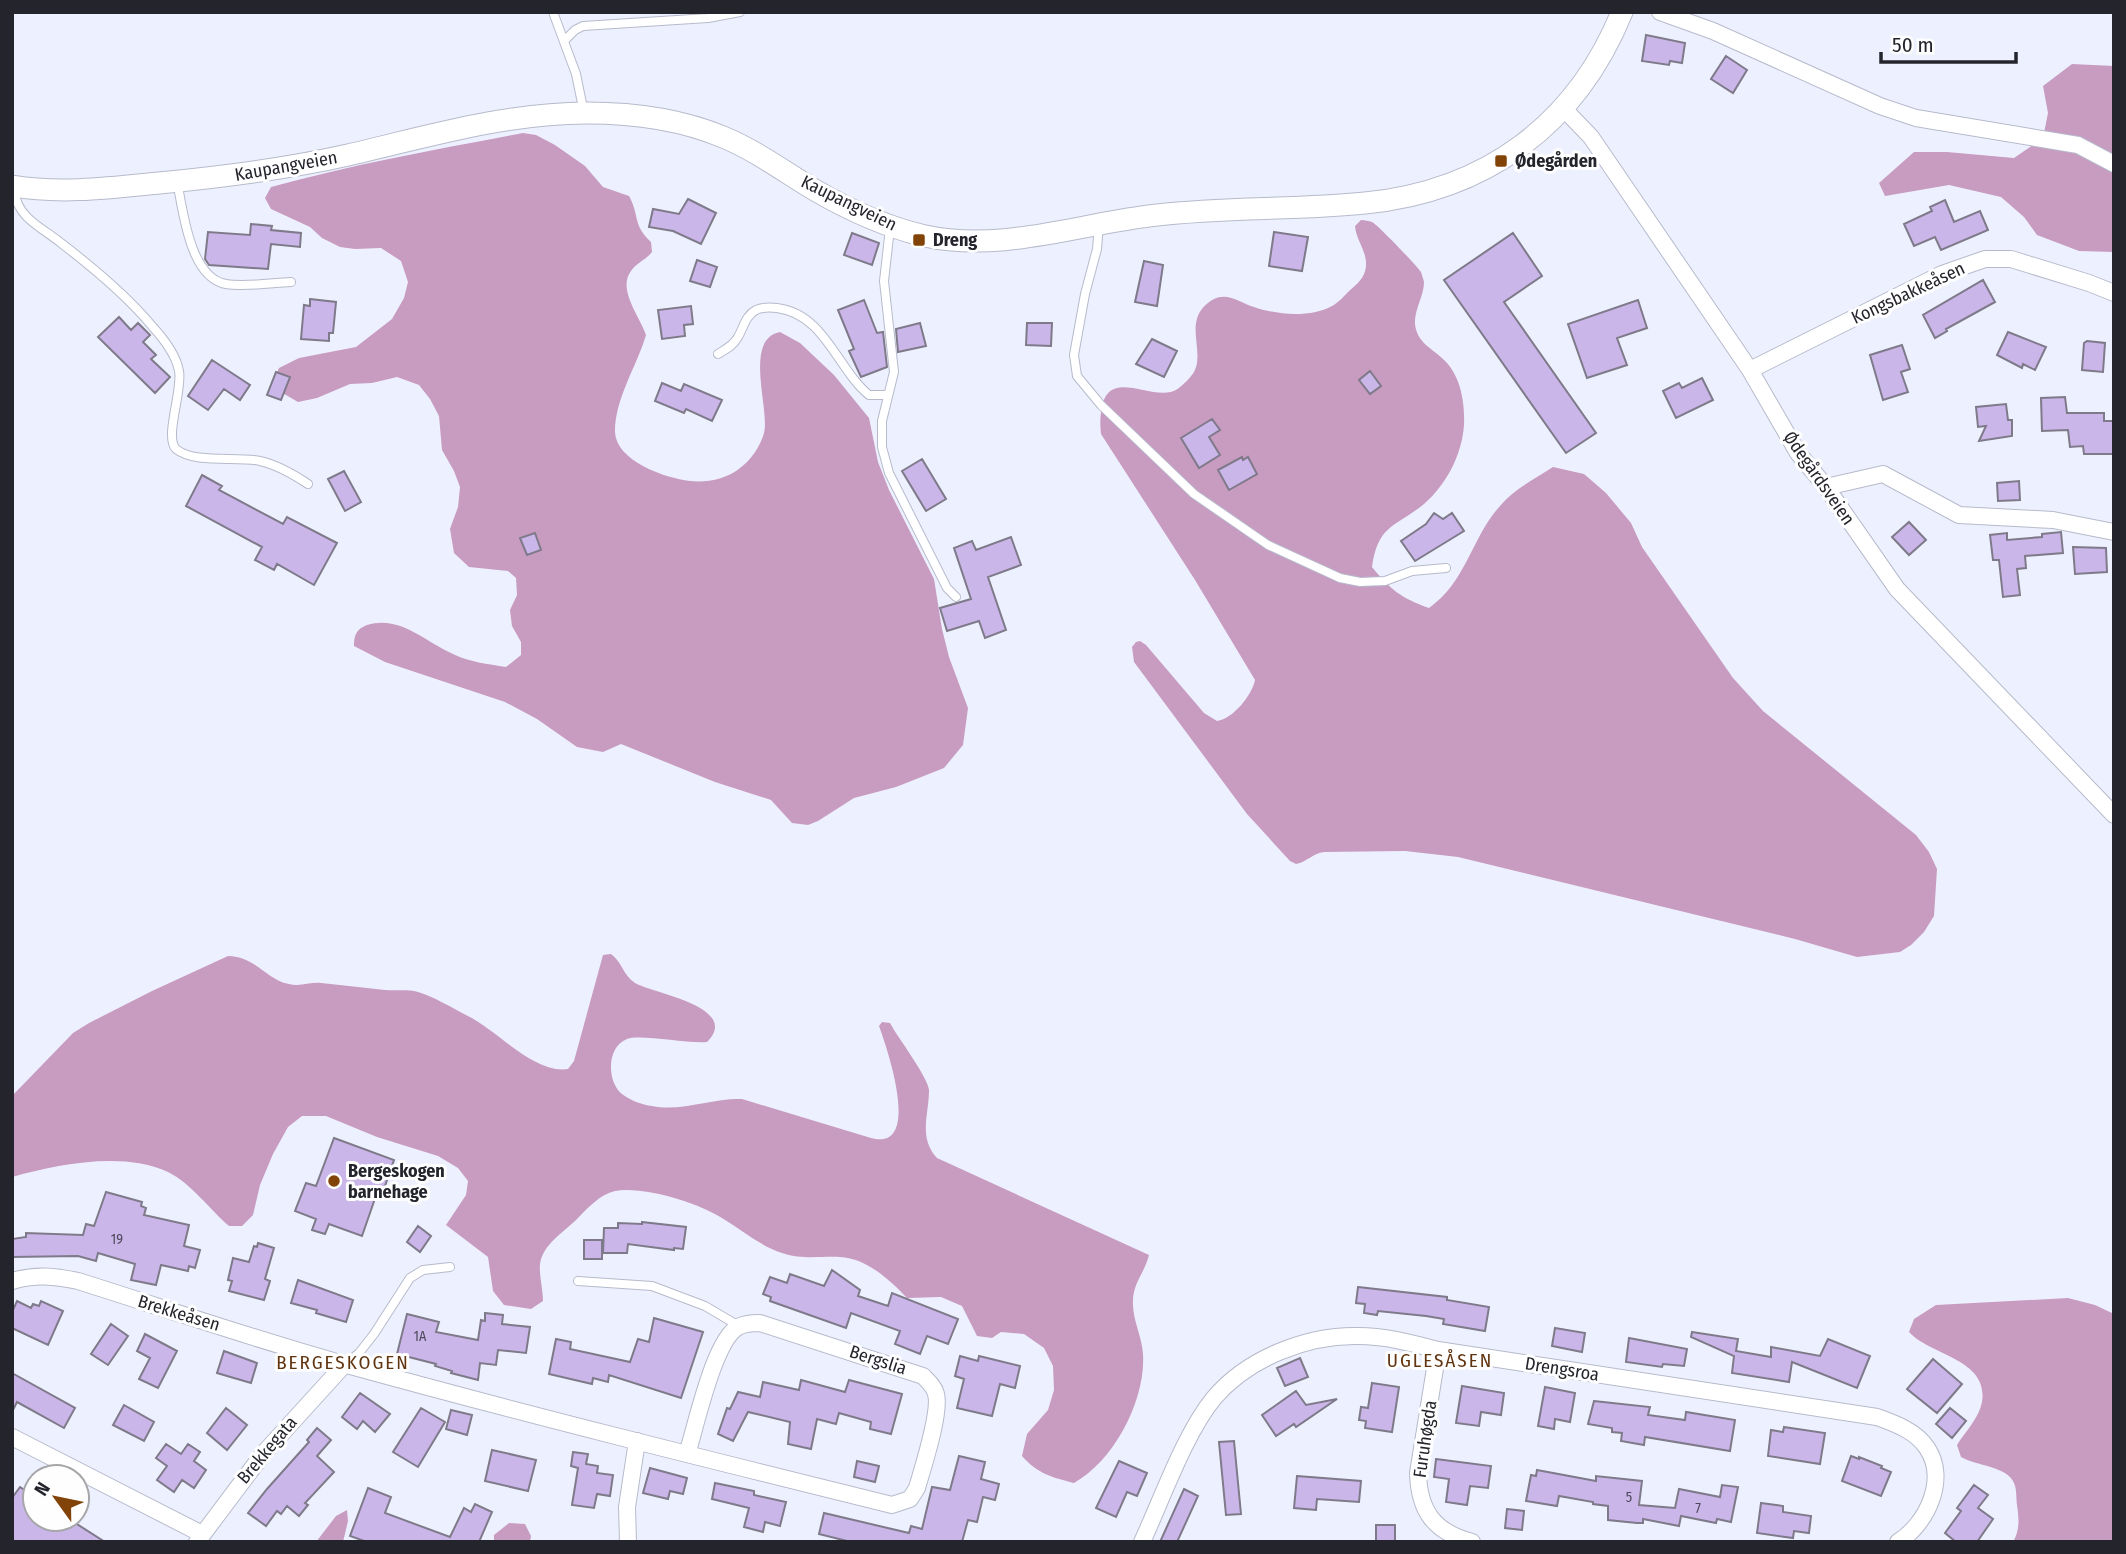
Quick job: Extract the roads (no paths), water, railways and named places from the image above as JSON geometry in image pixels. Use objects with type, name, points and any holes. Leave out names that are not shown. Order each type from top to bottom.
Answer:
[{"type":"main road","name":"Kaupangveien","points":[[13,186],[50,191],[88,190],[287,167],[485,124],[584,113],[643,116],[722,136],[828,197],[891,225],[932,237],[991,240],[1037,235],[1099,222],[1227,208],[1367,203],[1429,192],[1458,182],[1494,165],[1520,148],[1564,109],[1597,64],[1622,12]]},
{"type":"street","points":[[1660,12],[1713,31],[1892,110],[1916,118],[2078,145],[2114,164]]},
{"type":"street","name":"Ødegårdsveien","points":[[1564,109],[1591,137],[1750,370],[1798,453],[1826,487],[1897,589],[2114,815]]},
{"type":"street","name":"Kongsbakkeåsen","points":[[1750,370],[1942,274],[1985,259],[2011,259],[2114,293]]},
{"type":"street","points":[[1826,487],[1884,474],[1959,515],[2053,520],[2114,533]]},
{"type":"street","name":"Brekkeåsen","points":[[12,1281],[49,1275],[78,1282],[344,1365]]},
{"type":"street","name":"Bergslia","points":[[344,1365],[892,1505],[911,1499],[917,1488],[937,1410],[937,1395],[932,1384],[923,1376],[760,1323],[739,1326]]},
{"type":"street","points":[[687,1454],[716,1359],[730,1333],[739,1326]]},
{"type":"street","name":"Drengsroa","points":[[1142,1542],[1203,1414],[1230,1381],[1279,1352],[1328,1338],[1358,1336],[1398,1340],[1437,1350],[1877,1417],[1900,1425],[1915,1434],[1928,1449],[1935,1479],[1934,1495],[1927,1512],[1898,1542]]},
{"type":"street","name":"Furuhøgda","points":[[1437,1350],[1418,1473],[1419,1493],[1424,1509],[1435,1523],[1457,1538],[1472,1542]]},
{"type":"street","name":"Brekkegata","points":[[200,1538],[263,1454],[344,1365]]},
{"type":"street","points":[[13,1437],[200,1538]]},
{"type":"street","points":[[628,1542],[627,1507],[637,1441]]},
{"type":"lane","points":[[553,12],[576,74],[584,113]]},
{"type":"lane","points":[[564,41],[583,26],[708,18],[740,12]]},
{"type":"lane","points":[[177,181],[188,232],[205,273],[213,280],[226,284],[291,282]]},
{"type":"lane","points":[[13,186],[16,202],[26,217],[85,262],[150,323],[170,348],[179,371],[179,397],[171,438],[173,445],[180,452],[192,455],[240,458],[267,463],[288,471],[308,484]]},
{"type":"lane","points":[[1099,222],[1097,249],[1085,294],[1074,355],[1077,376],[1101,405],[1194,494],[1268,545],[1340,578],[1360,582],[1385,581],[1412,571],[1446,568]]},
{"type":"lane","points":[[891,225],[884,281],[894,372],[882,421],[882,447],[889,473],[947,588],[956,597]]},
{"type":"lane","points":[[718,354],[732,346],[749,315],[769,307],[788,310],[814,326],[828,341],[861,389],[869,395],[888,395]]},
{"type":"lane","points":[[344,1365],[359,1353],[374,1334],[410,1278],[423,1270],[450,1267]]},
{"type":"lane","points":[[578,1281],[652,1286],[705,1306],[739,1326]]},
{"type":"place","name":"Ødegården","points":[[1501,161]]},
{"type":"place","name":"Dreng","points":[[919,240]]},
{"type":"place","name":"Bergeskogen barnehage","points":[[334,1181]]},
{"type":"district","name":"UGLESÅSEN","points":[[1440,1360]]},
{"type":"district","name":"BERGESKOGEN","points":[[343,1362]]}]
